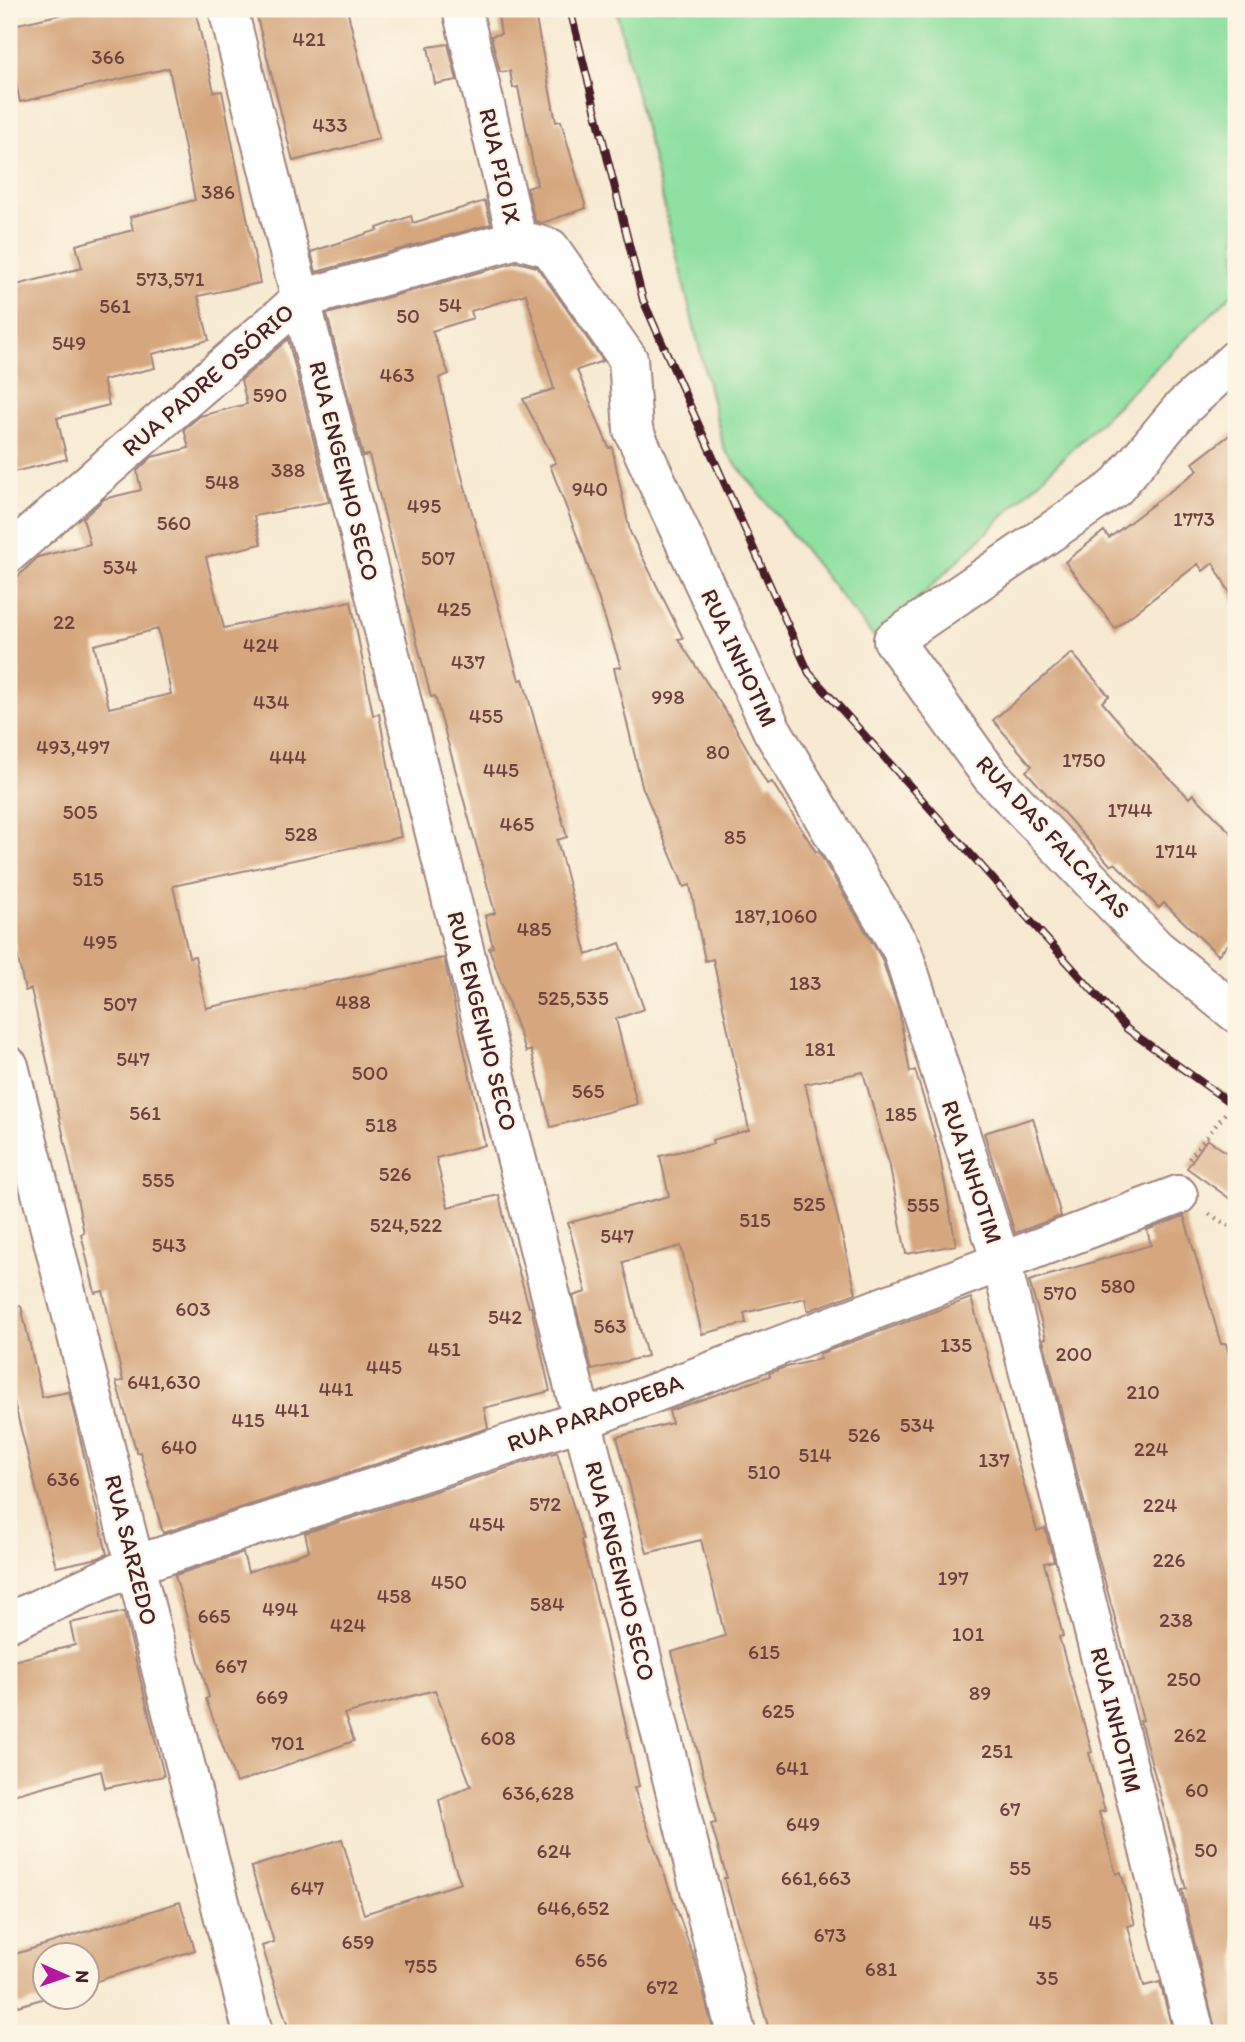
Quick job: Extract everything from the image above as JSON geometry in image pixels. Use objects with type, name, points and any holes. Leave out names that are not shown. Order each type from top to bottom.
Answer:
[{"type":"street","name":"RUA ENGENHO SECO","points":[[229,9],[736,2033]]},
{"type":"street","name":"RUA PIO IX","points":[[462,9],[517,239],[550,248],[628,359]]},
{"type":"street","name":"RUA PADRE OSÓRIO","points":[[9,554],[301,299],[517,239]]},
{"type":"street","name":"RUA INHOTIM","points":[[628,359],[633,430],[644,455],[772,730],[902,950],[1001,1262],[1195,2033]]},
{"type":"street","name":"RUA DAS FALCATAS","points":[[1236,359],[1181,409],[1115,488],[893,640],[991,776],[1156,947],[1236,1013]]},
{"type":"street","name":"RUA SARZEDO","points":[[9,1066],[253,2033]]},
{"type":"street","name":"RUA PARAOPEBA","points":[[9,1622],[135,1565],[583,1420],[1166,1199]]},
{"type":"path","points":[[1166,1199],[1236,1100]]},
{"type":"green space","points":[[616,9],[1236,9],[1236,290],[876,640],[724,449]]},
{"type":"building","points":[[85,9],[195,9],[214,92],[222,91],[260,283],[198,296],[209,340],[152,354],[155,368],[103,380],[109,405],[57,418],[67,459],[9,473],[9,287],[82,268],[76,245],[133,230],[130,217],[195,200],[169,68],[20,102],[9,54],[9,26]]},
{"type":"building","points":[[255,9],[347,9],[379,139],[293,161]]},
{"type":"building","points":[[497,9],[534,9],[556,122],[561,121],[586,208],[542,223],[535,221],[527,188],[537,185],[518,87],[513,88],[510,71],[500,72],[491,36],[501,34]]},
{"type":"building","points":[[448,44],[457,80],[435,84],[428,47]]},
{"type":"building","points":[[485,201],[491,224],[316,272],[311,252],[411,216],[413,223]]},
{"type":"building","points":[[517,262],[537,267],[603,361],[577,370],[609,448],[612,447],[630,532],[683,638],[678,639],[730,718],[767,784],[772,782],[816,852],[818,851],[882,959],[899,1011],[910,1072],[915,1070],[938,1147],[956,1245],[906,1254],[890,1167],[863,1072],[805,1084],[856,1293],[808,1311],[805,1298],[744,1313],[746,1323],[702,1334],[681,1246],[623,1262],[647,1356],[592,1370],[573,1296],[586,1292],[568,1223],[669,1196],[660,1156],[713,1144],[712,1140],[749,1130],[713,959],[705,961],[690,885],[684,887],[642,786],[614,668],[621,667],[582,549],[550,465],[556,463],[523,399],[554,389],[526,294],[471,311],[473,318],[432,331],[449,374],[439,378],[458,462],[519,680],[523,679],[567,837],[557,840],[587,955],[620,943],[644,1009],[616,1019],[637,1104],[551,1127],[531,1050],[526,1052],[489,948],[493,947],[485,916],[495,913],[435,696],[431,697],[369,455],[363,456],[327,314]]},
{"type":"building","points":[[288,339],[329,502],[254,516],[261,544],[206,557],[224,628],[351,601],[373,715],[379,714],[401,837],[173,886],[189,957],[195,956],[206,1008],[444,958],[485,1145],[436,1158],[448,1207],[499,1195],[507,1231],[531,1307],[550,1391],[484,1408],[488,1428],[163,1533],[140,1452],[137,1453],[116,1382],[123,1381],[103,1291],[95,1293],[31,989],[25,991],[9,917],[9,585],[38,557],[90,544],[83,518],[104,499],[141,490],[137,471],[152,457],[189,448],[184,429],[200,416],[247,404],[241,380]],"holes":[[[158,629],[171,694],[109,708],[94,645]]]},
{"type":"building","points":[[1236,430],[1236,604],[1213,563],[1203,571],[1198,564],[1115,628],[1065,562],[1104,531],[1109,538],[1198,470],[1193,463]]},
{"type":"building","points":[[1072,653],[1109,696],[1102,702],[1148,756],[1189,798],[1193,794],[1236,838],[1236,936],[1218,955],[1164,903],[1159,908],[1115,863],[1111,866],[1026,771],[1032,766],[993,720]]},
{"type":"building","points":[[1033,1118],[1061,1216],[1015,1233],[984,1133]]},
{"type":"building","points":[[1207,1139],[1236,1159],[1236,1203],[1187,1168]]},
{"type":"building","points":[[1184,1216],[1221,1344],[1226,1343],[1236,1382],[1236,2033],[1216,2033],[1182,1890],[1186,1889],[1140,1721],[1143,1720],[1096,1549],[1043,1339],[1046,1338],[1029,1281],[1151,1245],[1147,1230]]},
{"type":"building","points":[[971,1298],[1037,1531],[1045,1528],[1054,1561],[1044,1563],[1063,1636],[1059,1637],[1092,1752],[1089,1753],[1105,1811],[1099,1812],[1116,1874],[1121,1872],[1135,1924],[1128,1926],[1144,1986],[1160,1982],[1171,2025],[1138,2033],[770,2033],[724,1878],[727,1878],[711,1824],[716,1823],[672,1652],[725,1636],[701,1540],[647,1553],[617,1437],[672,1423],[669,1411],[770,1376],[769,1373],[783,1368],[820,1359],[819,1354]]},
{"type":"building","points":[[21,1306],[42,1397],[69,1392],[107,1554],[98,1558],[56,1567],[9,1382],[9,1307]]},
{"type":"building","points":[[557,1452],[583,1539],[581,1540],[604,1627],[639,1786],[634,1788],[695,1961],[714,2033],[290,2033],[262,1946],[274,1942],[251,1867],[342,1839],[364,1914],[461,1883],[452,1859],[439,1800],[471,1786],[435,1690],[344,1714],[354,1741],[236,1783],[206,1699],[209,1697],[175,1575],[243,1553],[248,1572],[309,1551],[305,1533]]},
{"type":"building","points":[[124,1612],[164,1776],[105,1788],[101,1771],[9,1796],[9,1662],[75,1645],[70,1623]]},
{"type":"building","points":[[180,1902],[195,1950],[102,1980],[102,1940],[60,1940]]},
{"type":"building","points":[[32,1949],[32,2002],[18,2006],[9,1975],[9,1956]]},
{"type":"railway","points":[[570,9],[643,300],[809,673],[1127,1029],[1236,1107]]}]
